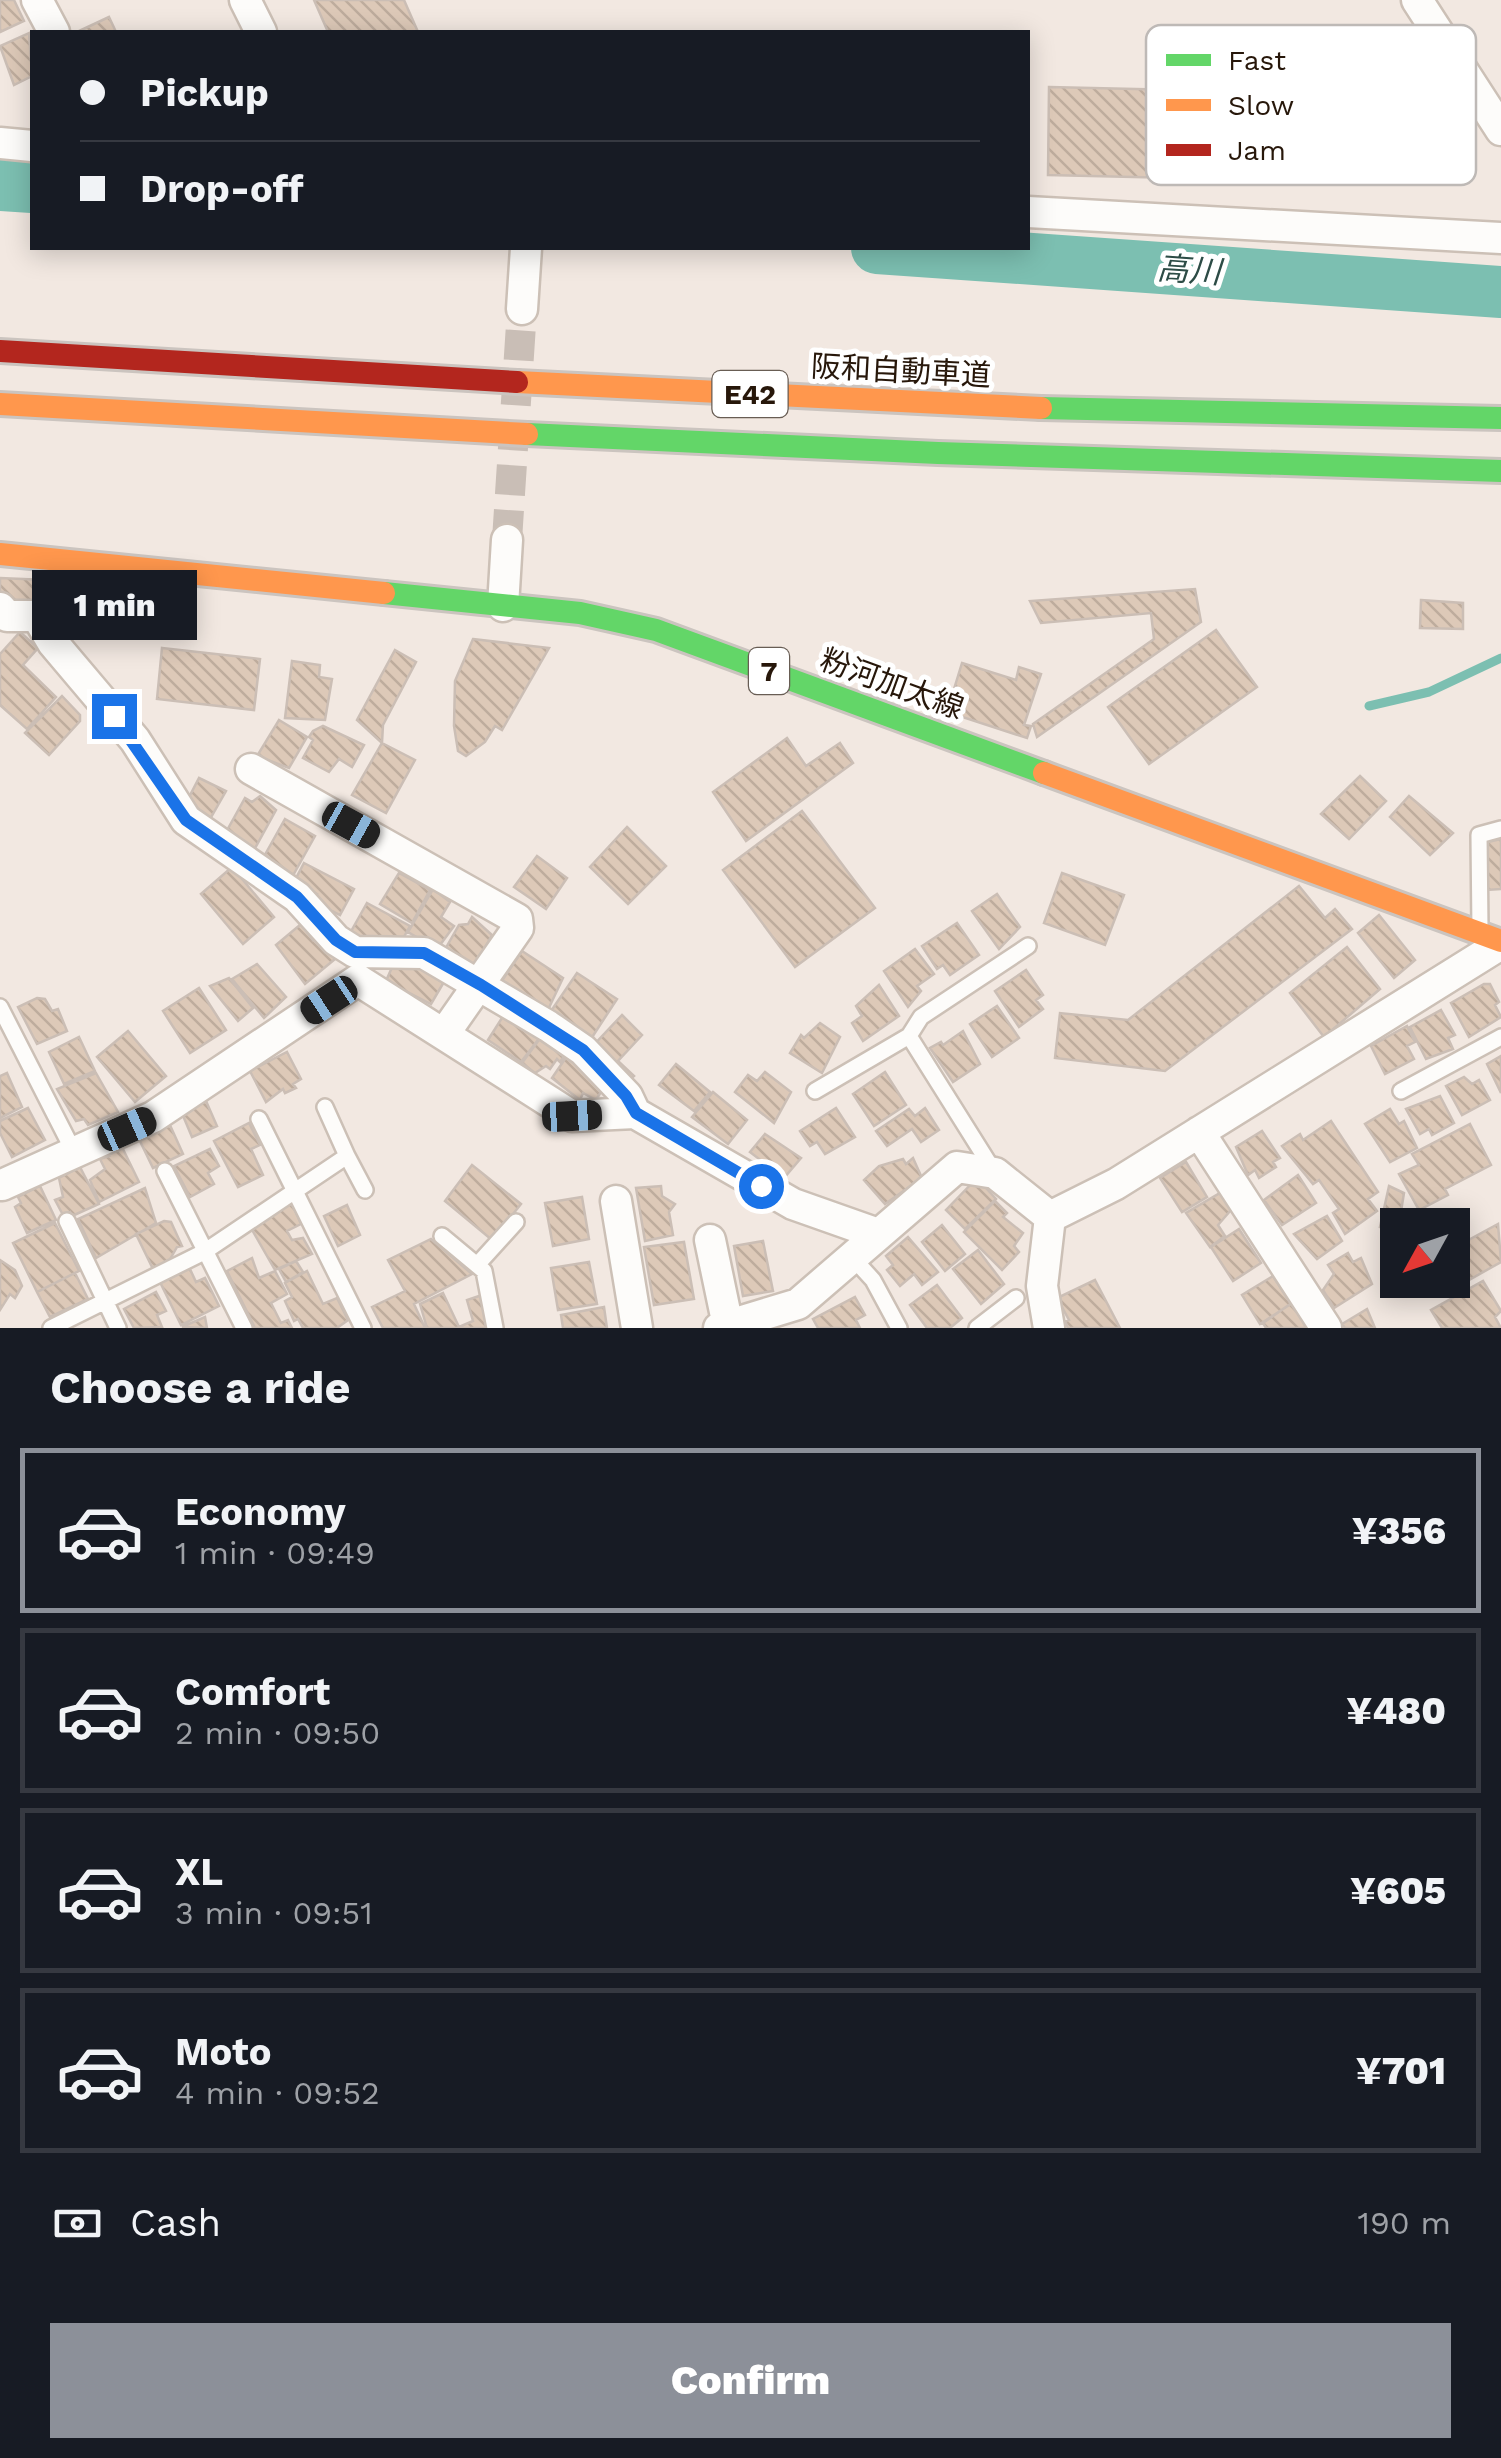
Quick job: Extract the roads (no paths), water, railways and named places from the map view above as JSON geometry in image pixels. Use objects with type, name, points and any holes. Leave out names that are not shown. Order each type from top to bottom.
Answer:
[{"type":"main road","name":"阪和自動車道","points":[[0,351],[950,404],[1501,418]]},
{"type":"main road","name":"E42","points":[[0,404],[788,449],[1501,471]]},
{"type":"main road","name":"粉河加太線","points":[[0,554],[580,613],[656,630],[1495,940]]},
{"type":"street","points":[[37,0],[53,30]]},
{"type":"street","points":[[245,0],[259,30]]},
{"type":"street","points":[[1416,0],[1432,25]]},
{"type":"street","points":[[1476,92],[1501,130]]},
{"type":"street","points":[[0,143],[30,146]]},
{"type":"street","points":[[1030,212],[1501,238]]},
{"type":"street","points":[[522,309],[526,250]]},
{"type":"street","points":[[503,606],[507,540]]},
{"type":"street","points":[[0,608],[7,616],[37,616],[53,643],[135,740],[186,820],[297,897],[336,940],[355,952],[424,953],[583,1050],[626,1096],[636,1113],[793,1204],[878,1234]]},
{"type":"street","points":[[251,769],[517,919],[518,928],[444,1034]]},
{"type":"street","points":[[1050,1217],[1116,1184],[1495,940]]},
{"type":"street","points":[[1,1183],[153,1117],[358,980],[572,1116],[636,1113]]},
{"type":"street","points":[[1199,1132],[1326,1328]]},
{"type":"street","points":[[710,1240],[723,1327],[798,1304],[956,1167],[995,1173],[1050,1217]]},
{"type":"street","points":[[616,1201],[637,1328]]},
{"type":"street","points":[[1049,1328],[1042,1286],[1050,1217]]},
{"type":"lane","points":[[1495,940],[1479,835],[1501,829]]},
{"type":"lane","points":[[815,1091],[909,1036],[921,1017],[1028,946]]},
{"type":"lane","points":[[0,1006],[74,1152]]},
{"type":"lane","points":[[909,1036],[995,1173]]},
{"type":"lane","points":[[1401,1091],[1501,1037]]},
{"type":"lane","points":[[325,1107],[365,1190]]},
{"type":"lane","points":[[259,1119],[363,1328]]},
{"type":"lane","points":[[51,1328],[204,1252],[347,1156]]},
{"type":"lane","points":[[165,1171],[244,1328]]},
{"type":"lane","points":[[66,1221],[118,1328]]},
{"type":"lane","points":[[477,1265],[516,1222]]},
{"type":"lane","points":[[442,1236],[484,1270],[496,1328]]},
{"type":"lane","points":[[852,1257],[874,1280],[900,1328]]},
{"type":"lane","points":[[977,1328],[1016,1298]]},
{"type":"waterway","name":"高川","points":[[0,185],[30,187]]},
{"type":"waterway","name":"高川","points":[[905,250],[1501,292]]},
{"type":"waterway","points":[[1369,706],[1429,692],[1501,658]]},
{"type":"tunnel","points":[[507,540],[522,309]]}]
